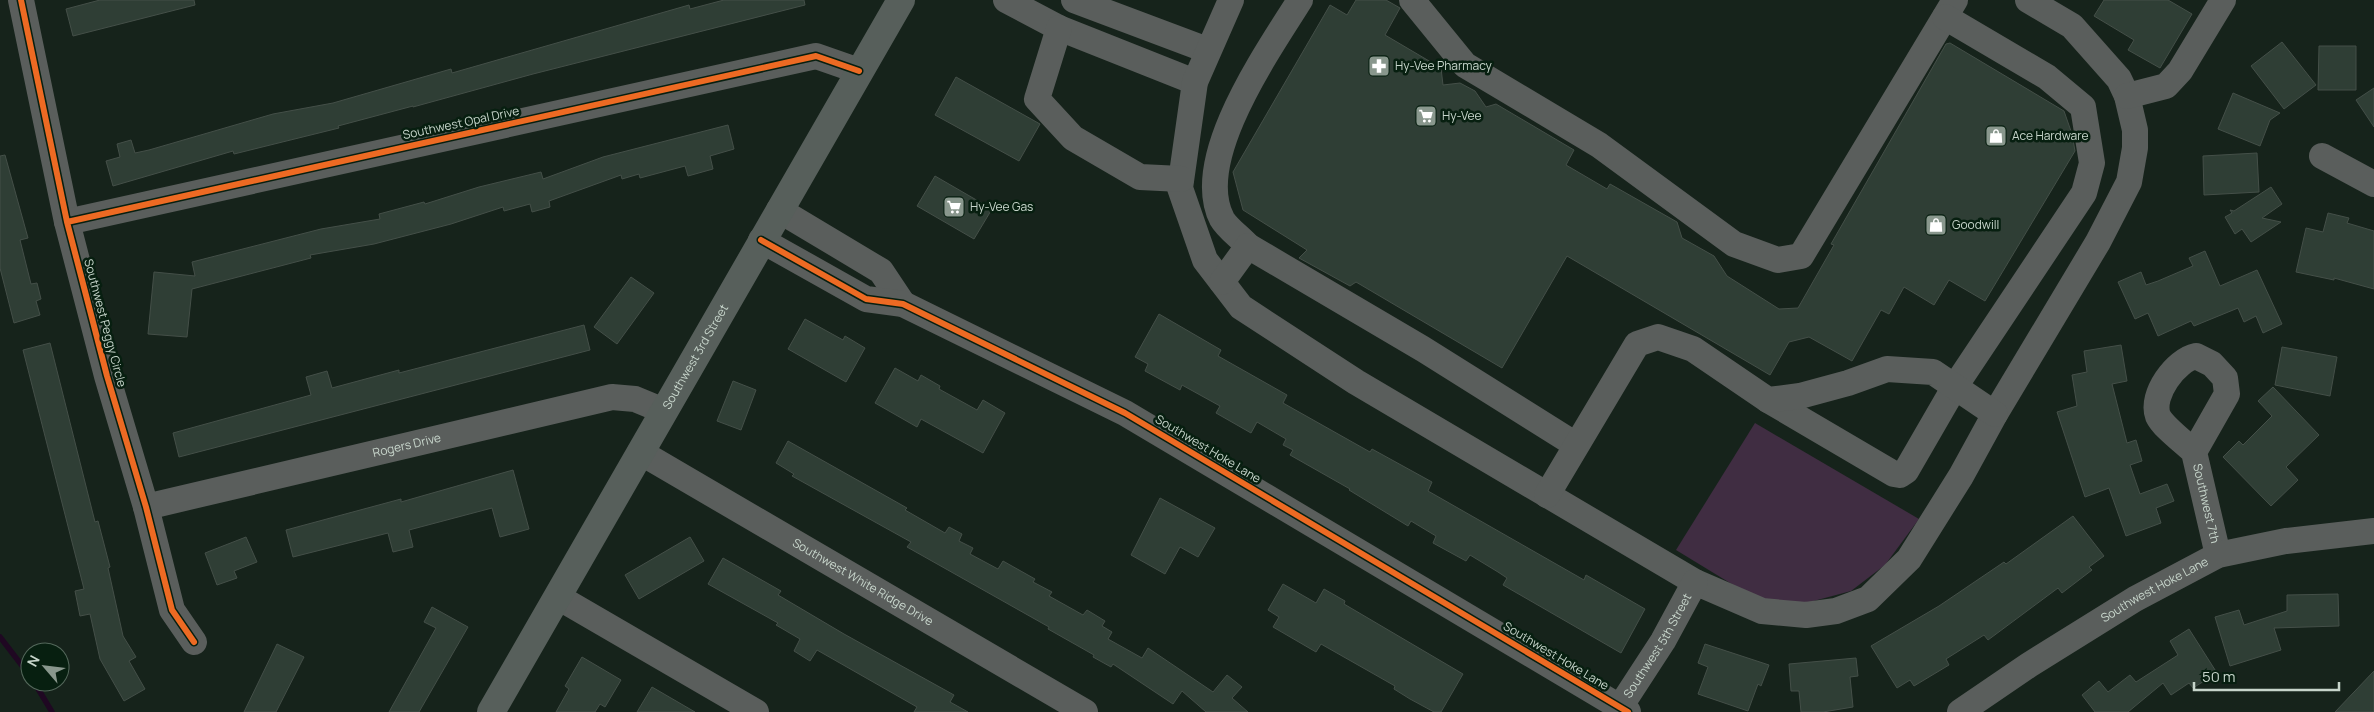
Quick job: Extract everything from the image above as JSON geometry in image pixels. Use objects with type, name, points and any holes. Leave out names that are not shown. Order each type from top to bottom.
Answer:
[{"type":"main road","name":"Southwest 3rd Street","points":[[491,712],[761,240],[901,0]]},
{"type":"street","name":"Southwest Peggy Circle","points":[[22,0],[67,222],[107,376],[146,507],[172,610],[194,642]]},
{"type":"street","points":[[1006,0],[1059,28],[1195,82]]},
{"type":"street","points":[[1074,0],[1207,50]]},
{"type":"street","points":[[1231,0],[1207,50],[1195,82],[1180,188],[1205,260],[1241,308],[1356,382],[1696,582],[1762,611],[1806,615],[1836,611],[1868,598],[1909,559],[1961,476],[1995,414],[2098,242],[2129,182],[2135,148],[2135,130],[2127,96],[2118,79],[2072,26],[2059,8],[2031,1]]},
{"type":"street","points":[[1300,0],[1245,91],[1224,135],[1214,187],[1222,219],[1248,246],[1423,349],[1576,446]]},
{"type":"street","points":[[1412,0],[1465,65],[1599,145],[1734,244],[1778,260],[1801,256],[1950,9],[2048,77],[2083,107],[2092,163],[2084,193],[1954,388],[1906,471],[1900,475],[1894,474],[1768,400],[1694,349],[1658,337],[1637,344],[1547,495]]},
{"type":"street","points":[[2127,96],[2166,86],[2180,70],[2223,0]]},
{"type":"street","points":[[1059,28],[1037,99],[1073,138],[1140,177],[1181,179]]},
{"type":"street","name":"Southwest Opal Drive","points":[[67,222],[816,56],[859,71]]},
{"type":"street","points":[[2322,156],[2374,184]]},
{"type":"street","points":[[779,210],[881,271],[903,304]]},
{"type":"street","name":"Southwest Hoke Lane","points":[[761,240],[866,299],[903,304],[1125,413],[1624,710]]},
{"type":"street","points":[[1222,282],[1248,246]]},
{"type":"street","points":[[1768,400],[1800,396],[1848,383],[1887,368],[1932,372],[1995,414]]},
{"type":"street","name":"Rogers Drive","points":[[146,507],[612,397],[635,398],[664,411]]},
{"type":"street","name":"Southwest White Ridge Drive","points":[[640,452],[1085,712]]},
{"type":"street","name":"Southwest 7th","points":[[2194,452],[2218,556]]},
{"type":"street","name":"Southwest Hoke Lane","points":[[1960,712],[2029,665],[2135,599],[2218,556],[2286,541],[2374,531]]},
{"type":"street","name":"Southwest 5th Street","points":[[1624,710],[1696,582]]},
{"type":"street","points":[[558,597],[756,712]]},
{"type":"shaded area","points":[[1755,423],[1919,519],[1885,565],[1851,591],[1806,603],[1765,600],[1735,586],[1676,550]]},
{"type":"building","points":[[100,0],[194,0],[195,5],[73,36],[66,9]]},
{"type":"building","points":[[724,0],[804,0],[805,5],[533,74],[338,126],[339,128],[234,154],[233,151],[113,186],[106,161],[120,157],[117,144],[131,140],[135,153],[149,150],[273,114],[333,103],[451,69],[452,73],[689,5],[690,9]]},
{"type":"building","points":[[1356,0],[1386,0],[1400,8],[1385,35],[1441,68],[1443,85],[1460,83],[1475,91],[1486,107],[1496,104],[1574,150],[1566,165],[1607,189],[1610,184],[1677,222],[1682,238],[1714,256],[1727,276],[1779,309],[1798,308],[1834,245],[1831,244],[1946,44],[1950,43],[2064,111],[2072,134],[2075,151],[1985,301],[1949,280],[1934,305],[1904,287],[1889,314],[1881,310],[1852,361],[1809,337],[1789,342],[1770,375],[1567,256],[1502,368],[1356,282],[1350,286],[1299,258],[1307,250],[1243,210],[1233,172],[1330,5],[1347,15]]},
{"type":"building","points":[[2104,0],[2168,0],[2192,14],[2160,68],[2128,50],[2134,40],[2094,16]]},
{"type":"building","points":[[2282,42],[2316,85],[2284,109],[2251,66]]},
{"type":"building","points":[[2319,46],[2356,46],[2356,90],[2318,90]]},
{"type":"building","points":[[956,77],[1040,124],[1019,161],[935,115]]},
{"type":"building","points":[[2374,88],[2374,127],[2356,100]]},
{"type":"building","points":[[2233,93],[2280,113],[2270,120],[2260,146],[2218,129]]},
{"type":"building","points":[[728,125],[734,149],[710,156],[713,169],[688,176],[685,166],[640,178],[639,174],[622,179],[621,175],[549,201],[550,207],[532,212],[530,204],[504,211],[503,207],[451,224],[374,244],[310,255],[311,258],[192,289],[187,337],[148,334],[154,272],[195,276],[192,262],[321,229],[380,219],[379,214],[424,202],[425,204],[479,187],[541,172],[543,179],[603,157]]},
{"type":"building","points":[[2257,153],[2259,192],[2204,195],[2203,156]]},
{"type":"building","points":[[5,155],[28,238],[20,240],[31,284],[37,283],[41,299],[36,301],[40,315],[14,323],[0,268],[0,156]]},
{"type":"building","name":"Hy-Vee Gas","points":[[935,176],[992,209],[974,239],[917,206]]},
{"type":"building","points":[[2271,187],[2282,204],[2262,218],[2281,222],[2251,242],[2242,229],[2235,234],[2225,217],[2232,213],[2230,210],[2234,211]]},
{"type":"building","points":[[2328,213],[2349,218],[2347,223],[2374,231],[2374,289],[2334,278],[2334,280],[2296,272],[2306,228],[2323,232]]},
{"type":"building","points":[[2205,251],[2220,286],[2257,270],[2282,324],[2263,333],[2256,316],[2244,322],[2238,308],[2194,326],[2191,321],[2158,336],[2148,313],[2135,319],[2118,282],[2141,272],[2146,285],[2158,281],[2193,266],[2189,258]]},
{"type":"building","points":[[631,277],[654,293],[617,344],[594,327]]},
{"type":"building","points":[[1159,314],[1221,350],[1218,356],[1287,395],[1283,403],[1370,452],[1372,449],[1432,482],[1428,491],[1584,580],[1586,575],[1645,609],[1621,653],[1503,585],[1507,578],[1470,555],[1466,561],[1433,543],[1436,536],[1411,521],[1408,526],[1350,489],[1290,455],[1293,450],[1283,445],[1286,439],[1257,422],[1251,433],[1216,413],[1220,406],[1182,385],[1180,390],[1145,371],[1148,364],[1135,357]]},
{"type":"building","points":[[805,319],[843,340],[845,336],[865,348],[846,382],[788,349]]},
{"type":"building","points":[[584,325],[590,350],[179,457],[173,433],[311,395],[306,377],[327,371],[332,388],[399,370],[399,373]]},
{"type":"building","points":[[50,343],[95,522],[98,521],[110,567],[108,568],[123,636],[136,657],[129,661],[145,689],[124,701],[100,659],[90,614],[80,616],[75,591],[84,589],[23,350]]},
{"type":"building","points":[[2121,345],[2127,381],[2112,384],[2127,443],[2136,440],[2142,461],[2130,465],[2140,494],[2167,484],[2174,501],[2156,508],[2161,523],[2126,536],[2109,488],[2085,497],[2057,412],[2077,406],[2072,375],[2087,372],[2084,351]]},
{"type":"building","points":[[2282,347],[2337,357],[2330,396],[2275,385]]},
{"type":"building","points":[[895,368],[918,381],[921,375],[940,386],[939,389],[977,410],[983,400],[1005,413],[983,453],[921,419],[917,427],[875,403]]},
{"type":"building","points":[[733,381],[756,390],[741,430],[717,421]]},
{"type":"building","points":[[2273,387],[2319,435],[2286,467],[2298,480],[2271,506],[2223,457],[2239,441],[2243,445],[2272,416],[2258,401]]},
{"type":"building","points":[[788,441],[907,508],[905,510],[945,533],[949,527],[962,534],[959,541],[973,548],[970,554],[998,569],[1003,561],[1035,579],[1033,582],[1052,592],[1049,596],[1083,615],[1087,610],[1105,621],[1102,626],[1112,632],[1108,639],[1142,658],[1148,648],[1213,692],[1227,675],[1242,687],[1232,698],[1248,712],[1206,712],[1182,691],[1173,704],[1113,664],[1111,667],[1093,657],[1094,655],[1048,629],[1049,627],[907,547],[911,542],[792,476],[794,474],[776,463]]},
{"type":"building","points":[[513,470],[529,529],[500,537],[492,508],[409,530],[413,547],[393,552],[388,533],[293,557],[286,530],[401,499],[401,502]]},
{"type":"building","points":[[1160,498],[1215,528],[1198,557],[1180,547],[1165,574],[1131,555]]},
{"type":"building","points":[[2073,516],[2104,556],[2089,567],[2092,570],[2062,593],[2058,588],[1988,640],[1984,635],[1946,659],[1949,665],[1914,686],[1910,680],[1897,688],[1871,646],[1939,606],[2004,562],[2006,564]]},
{"type":"building","points":[[246,537],[257,562],[234,571],[237,578],[217,585],[205,553]]},
{"type":"building","points":[[690,537],[704,561],[639,599],[625,575]]},
{"type":"building","points":[[723,558],[781,591],[778,595],[954,695],[950,702],[968,712],[914,712],[917,707],[817,650],[810,661],[794,651],[800,639],[776,625],[778,623],[708,584]]},
{"type":"building","points":[[1283,584],[1316,603],[1324,589],[1345,601],[1344,604],[1463,674],[1441,712],[1434,712],[1410,699],[1394,689],[1395,686],[1321,644],[1316,652],[1273,627],[1279,617],[1268,610]]},
{"type":"building","points":[[2338,594],[2339,626],[2274,628],[2281,650],[2230,666],[2215,617],[2239,610],[2244,625],[2287,611],[2287,595]]},
{"type":"building","points":[[432,607],[468,627],[419,712],[389,712],[436,628],[424,622]]},
{"type":"building","points":[[2189,629],[2217,673],[2193,688],[2189,683],[2171,695],[2163,683],[2128,712],[2095,712],[2082,695],[2099,681],[2108,692],[2130,675],[2136,682],[2178,655],[2170,641]]},
{"type":"building","points":[[277,644],[304,657],[276,712],[244,712]]},
{"type":"building","points":[[1705,644],[1769,665],[1761,686],[1758,684],[1748,711],[1698,694],[1708,667],[1698,663]]},
{"type":"building","points":[[582,657],[621,680],[605,707],[600,704],[595,712],[556,712],[569,689],[565,686]]},
{"type":"building","points":[[1856,658],[1858,676],[1850,677],[1853,707],[1823,712],[1801,712],[1799,691],[1791,691],[1789,664]]},
{"type":"building","points":[[2374,671],[2374,712],[2335,712]]},
{"type":"building","points":[[652,687],[695,712],[637,712]]},
{"type":"waterway","points":[[0,637],[20,663]]},
{"type":"waterway","points":[[40,692],[52,712]]},
{"type":"cycle path","points":[[21,0],[67,222],[107,376],[146,507],[172,610],[194,642]]},
{"type":"cycle path","points":[[67,222],[816,56],[859,71]]},
{"type":"cycle path","points":[[761,240],[866,299],[903,304],[1125,413],[1628,712]]},
{"type":"place","name":"Hy-Vee Pharmacy","points":[[1379,66]]},
{"type":"place","name":"Hy-Vee","points":[[1426,116]]},
{"type":"place","name":"Ace Hardware","points":[[1996,136]]},
{"type":"place","name":"Hy-Vee Gas","points":[[954,207]]},
{"type":"place","name":"Goodwill","points":[[1936,225]]}]
